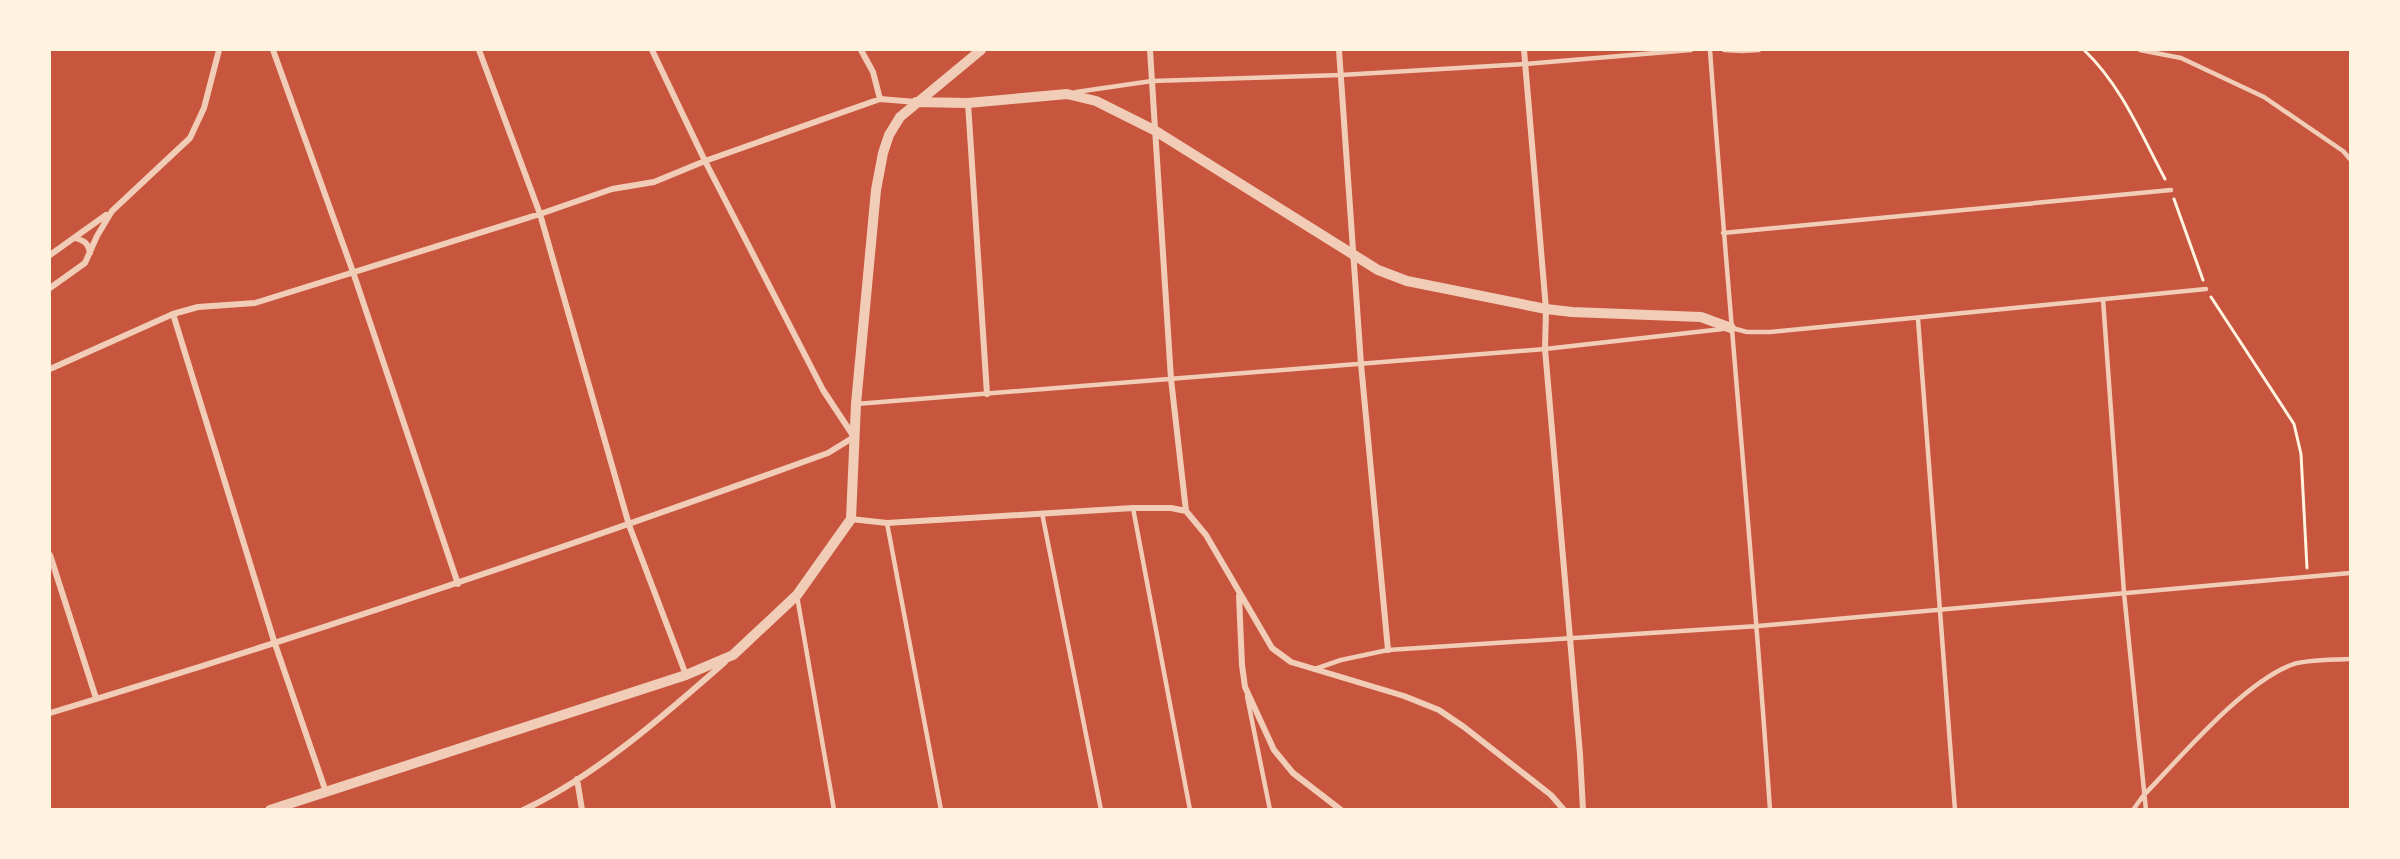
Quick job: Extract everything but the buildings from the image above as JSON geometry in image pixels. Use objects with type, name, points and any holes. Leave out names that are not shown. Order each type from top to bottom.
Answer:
[{"type":"street","points":[[50,255],[112,211],[190,138],[204,108],[219,50]]},
{"type":"street","points":[[273,50],[353,272],[458,584]]},
{"type":"street","points":[[478,50],[540,214],[629,525],[686,675]]},
{"type":"street","points":[[652,50],[705,161],[823,390],[854,437]]},
{"type":"street","points":[[861,50],[873,72],[880,99]]},
{"type":"street","points":[[523,810],[577,779],[673,707],[733,655],[797,595],[851,519],[856,404],[876,190],[889,135],[900,117],[916,102],[981,50]]},
{"type":"street","points":[[1150,50],[1171,379],[1186,511],[1206,535],[1272,648],[1291,662],[1312,670],[1393,692],[1439,710],[1551,795],[1564,810]]},
{"type":"street","points":[[1339,50],[1361,364],[1389,650]]},
{"type":"street","points":[[1524,50],[1546,309],[1545,350],[1583,810]]},
{"type":"street","points":[[50,369],[173,314],[198,307],[255,303],[540,214],[612,189],[654,182],[705,161],[880,99],[968,104],[1067,94],[1096,101],[1154,130],[1354,256],[1378,270],[1407,281],[1546,309],[1701,317],[1731,328]]},
{"type":"street","points":[[968,104],[987,394]]},
{"type":"street","points":[[50,288],[77,270],[90,255],[97,236],[112,211]]},
{"type":"street","points":[[75,238],[84,241],[89,246],[90,255]]},
{"type":"street","points":[[173,314],[274,641],[326,792]]},
{"type":"street","points":[[50,712],[458,584],[828,453],[854,437]]},
{"type":"street","points":[[851,519],[887,523],[1133,508],[1171,508],[1186,511]]},
{"type":"street","points":[[50,559],[96,699]]},
{"type":"street","points":[[1239,593],[1245,687],[1274,750],[1293,773],[1341,810]]},
{"type":"street","points":[[270,810],[686,675],[733,655]]},
{"type":"street","points":[[577,779],[582,810]]},
{"type":"lane","points":[[1067,94],[1152,81],[1341,75],[1526,64],[1691,50]]},
{"type":"lane","points":[[1710,50],[1723,233],[1758,626],[1770,810]]},
{"type":"lane","points":[[1724,50],[1759,50]]},
{"type":"lane","points":[[2140,50],[2181,58],[2264,97],[2350,159]]},
{"type":"lane","points":[[1723,233],[2171,190]]},
{"type":"lane","points":[[856,404],[1545,350],[1731,328],[1747,332],[1770,332],[2206,289]]},
{"type":"lane","points":[[2103,299],[2124,593],[2146,810]]},
{"type":"lane","points":[[1918,319],[1954,810]]},
{"type":"lane","points":[[1133,508],[1190,810]]},
{"type":"lane","points":[[1042,513],[1101,810]]},
{"type":"lane","points":[[887,523],[941,810]]},
{"type":"lane","points":[[1312,670],[1341,660],[1389,650],[1758,626],[2350,573]]},
{"type":"lane","points":[[797,595],[834,810]]},
{"type":"lane","points":[[2133,810],[2143,796],[2248,692],[2272,674],[2293,664],[2350,658]]},
{"type":"lane","points":[[1245,687],[1270,810]]},
{"type":"path","points":[[2084,50],[2101,67],[2121,97],[2171,190],[2206,289],[2294,424],[2301,454],[2308,575]]}]
